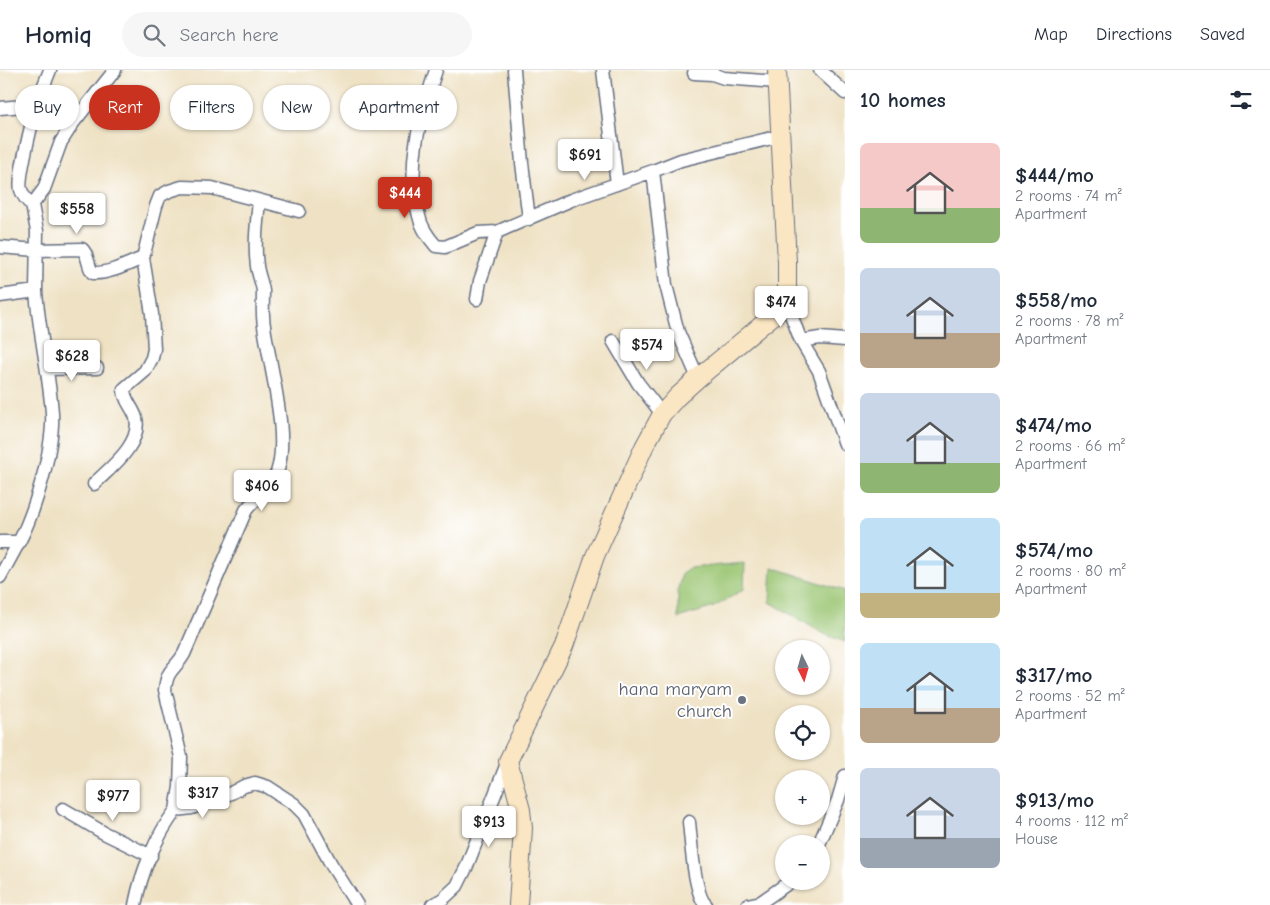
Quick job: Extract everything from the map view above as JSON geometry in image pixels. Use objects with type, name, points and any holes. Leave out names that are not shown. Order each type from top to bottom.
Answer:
[{"type":"street","points":[[44,85],[50,70]]},
{"type":"street","points":[[32,205],[44,189],[61,142],[93,96],[115,70]]},
{"type":"street","points":[[436,70],[426,99],[413,160],[414,187],[419,218],[436,246],[445,247],[478,234],[496,232],[571,200],[681,160],[780,136]]},
{"type":"street","points":[[514,70],[529,219]]},
{"type":"street","points":[[603,70],[617,184]]},
{"type":"street","points":[[820,70],[845,93]]},
{"type":"street","points":[[694,74],[712,74],[724,78],[778,76],[787,262],[787,304],[801,341],[819,371],[845,444]]},
{"type":"street","points":[[0,108],[15,107]]},
{"type":"street","points":[[0,576],[26,529],[41,481],[51,437],[52,414],[37,310],[37,231],[32,205],[20,188],[31,130]]},
{"type":"street","points":[[653,171],[666,285],[678,332],[698,378]]},
{"type":"street","points":[[94,484],[120,457],[134,438],[136,430],[134,412],[126,401],[124,389],[144,371],[152,358],[154,349],[152,314],[143,258],[160,196],[169,190],[182,187],[212,188],[299,211]]},
{"type":"street","points":[[135,905],[151,856],[168,821],[176,810],[180,787],[181,757],[165,690],[166,678],[173,666],[184,654],[246,510],[253,500],[264,492],[274,480],[280,462],[280,422],[264,324],[262,289],[257,267],[256,244],[259,201]]},
{"type":"street","points":[[477,299],[480,281],[496,232]]},
{"type":"street","points":[[0,247],[37,250],[82,249],[93,273],[127,265],[143,258]]},
{"type":"street","points":[[0,296],[36,291]]},
{"type":"street","points":[[432,905],[443,899],[457,886],[466,868],[508,761],[564,646],[595,556],[644,447],[662,414],[698,378],[787,304]]},
{"type":"street","points":[[801,341],[820,338],[845,340]]},
{"type":"street","points":[[613,341],[638,383],[662,414]]},
{"type":"street","points":[[47,369],[97,368]]},
{"type":"street","points":[[0,542],[19,542]]},
{"type":"street","points":[[508,761],[521,810],[523,828],[518,905]]},
{"type":"street","points":[[823,835],[838,800],[845,776]]},
{"type":"street","points":[[176,810],[192,808],[255,783],[268,787],[294,804],[304,814],[356,905]]},
{"type":"street","points":[[63,809],[104,833],[151,856]]},
{"type":"street","points":[[689,822],[697,890],[703,903],[706,905]]},
{"type":"street","points":[[747,905],[761,902],[778,890]]},
{"type":"green space","points":[[745,563],[744,589],[714,607],[678,618],[678,589],[682,573],[689,568]]},
{"type":"green space","points":[[772,567],[845,591],[845,642],[824,634],[770,602]]},
{"type":"place","name":"hana maryam church","points":[[742,700]]}]
